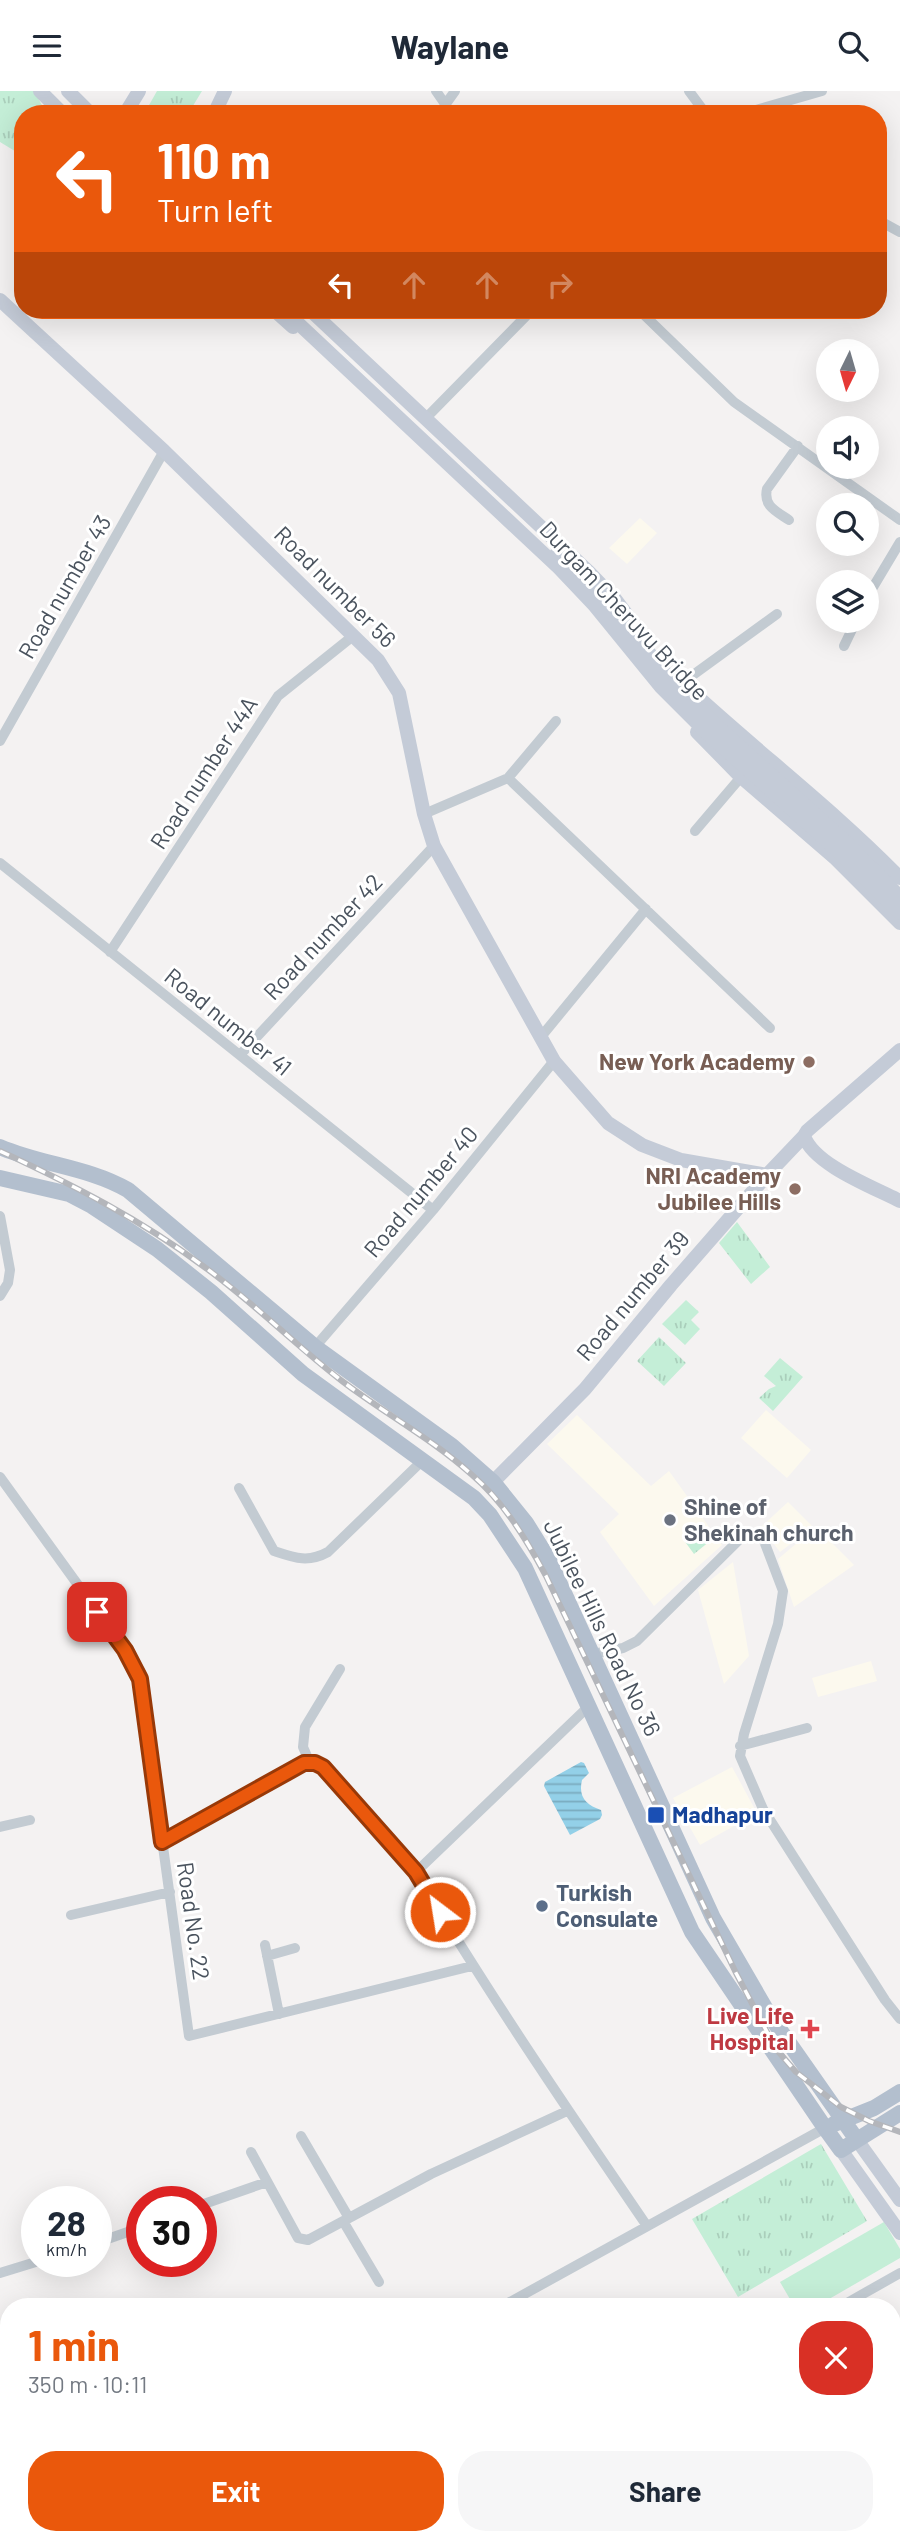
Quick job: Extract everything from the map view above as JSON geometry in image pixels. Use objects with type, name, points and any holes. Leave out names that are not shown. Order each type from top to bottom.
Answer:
[{"type":"main road","points":[[40,91],[55,105]]},
{"type":"main road","points":[[48,91],[62,105]]},
{"type":"main road","points":[[68,91],[82,105]]},
{"type":"main road","points":[[80,91],[94,105]]},
{"type":"main road","name":"Road number 56","points":[[0,300],[14,313]]},
{"type":"main road","name":"Road number 56","points":[[21,319],[164,451],[378,660],[400,692],[424,814],[434,846],[554,1061],[608,1123],[642,1145],[681,1160],[766,1175]]},
{"type":"main road","points":[[284,319],[505,525],[589,608],[654,689],[741,777],[836,859],[900,923]]},
{"type":"main road","name":"Durgam Cheruvu Bridge","points":[[294,319],[559,568],[595,606],[661,687],[706,733],[836,849],[900,913]]},
{"type":"main road","name":"Durgam Cheruvu Bridge","points":[[309,319],[571,566],[610,605],[672,681],[717,726],[848,844],[900,897]]},
{"type":"main road","points":[[320,319],[615,599],[682,683],[732,729],[859,835],[900,878]]},
{"type":"main road","points":[[505,525],[520,509]]},
{"type":"main road","name":"Road number 39","points":[[493,1482],[585,1389],[671,1285],[807,1131],[900,1050]]},
{"type":"main road","points":[[804,1136],[808,1146],[822,1160],[900,1201]]},
{"type":"main road","name":"Jubilee Hills Road No 36","points":[[0,1147],[36,1160],[86,1171],[111,1180],[128,1190],[315,1347],[452,1446],[493,1482],[526,1523],[548,1560],[713,1918],[768,2013],[857,2140]]},
{"type":"main road","name":"Jubilee Hills Road No 36","points":[[0,1178],[69,1194],[157,1249],[211,1292],[303,1374],[474,1498],[508,1540],[525,1568],[692,1932],[841,2150]]},
{"type":"main road","points":[[403,1446],[422,1424]]},
{"type":"main road","points":[[825,2128],[874,2108],[900,2092]]},
{"type":"main road","points":[[900,2113],[841,2150],[900,2233]]},
{"type":"main road","points":[[857,2140],[900,2200]]},
{"type":"street","points":[[436,91],[444,105],[455,91]]},
{"type":"street","points":[[773,105],[822,91]]},
{"type":"street","points":[[426,418],[523,319]]},
{"type":"street","points":[[648,319],[734,402],[900,520]]},
{"type":"street","points":[[789,520],[769,505],[765,495],[798,446]]},
{"type":"street","name":"Road number 43","points":[[0,741],[164,451]]},
{"type":"street","points":[[879,577],[900,542]]},
{"type":"street","points":[[682,683],[778,614]]},
{"type":"street","points":[[844,646],[850,633]]},
{"type":"street","name":"Road number 44A","points":[[110,952],[278,696],[353,636]]},
{"type":"street","points":[[424,814],[508,778],[556,722]]},
{"type":"street","points":[[695,831],[741,777]]},
{"type":"street","points":[[508,778],[770,1028]]},
{"type":"street","name":"Road number 42","points":[[240,1055],[434,846]]},
{"type":"street","name":"Road number 41","points":[[0,863],[433,1210]]},
{"type":"street","points":[[540,1038],[646,909]]},
{"type":"street","name":"Road number 40","points":[[315,1347],[433,1210],[554,1061]]},
{"type":"street","points":[[0,1216],[10,1270],[8,1283],[0,1296]]},
{"type":"street","points":[[239,1488],[274,1551],[301,1560],[316,1559],[328,1552],[423,1460]]},
{"type":"street","name":"Road No. 22","points":[[0,1477],[133,1664],[140,1679],[189,2036],[279,2014]]},
{"type":"street","points":[[593,1654],[623,1648],[637,1641],[743,1536],[759,1536],[764,1541],[783,1591],[778,1624],[740,1746],[743,1764],[763,1809],[877,1989],[900,2019]]},
{"type":"street","points":[[310,1763],[303,1747],[305,1727],[340,1669]]},
{"type":"street","points":[[416,1872],[588,1707]]},
{"type":"street","points":[[740,1746],[807,1728]]},
{"type":"street","points":[[162,1842],[304,1763],[323,1767],[416,1872],[471,1966],[566,2111],[647,2226]]},
{"type":"street","points":[[0,1827],[30,1821]]},
{"type":"street","points":[[71,1915],[170,1892]]},
{"type":"street","points":[[295,1948],[266,1950],[279,2014],[471,1966]]},
{"type":"street","points":[[251,2152],[298,2238],[308,2240],[431,2174],[566,2111]]},
{"type":"street","points":[[516,2298],[825,2128]]},
{"type":"street","points":[[301,2137],[379,2282]]},
{"type":"street","points":[[217,2200],[267,2182]]},
{"type":"street","points":[[0,2273],[21,2266]]},
{"type":"street","points":[[856,2298],[900,2273]]},
{"type":"shaded area","points":[[640,518],[657,533],[627,564],[609,548]]},
{"type":"shaded area","points":[[766,1410],[811,1450],[787,1478],[741,1438]]},
{"type":"shaded area","points":[[577,1415],[651,1486],[669,1471],[722,1545],[654,1606],[600,1532],[619,1514],[547,1444]]},
{"type":"shaded area","points":[[788,1502],[813,1527],[780,1552],[761,1527]]},
{"type":"shaded area","points":[[816,1527],[854,1565],[794,1607],[778,1559]]},
{"type":"shaded area","points":[[733,1562],[749,1656],[724,1684],[698,1590]]},
{"type":"shaded area","points":[[871,1661],[877,1681],[818,1697],[812,1678]]},
{"type":"shaded area","points":[[732,1767],[757,1813],[700,1845],[673,1798]]},
{"type":"green space","points":[[0,91],[34,91],[42,105],[14,105],[14,151],[0,142]]},
{"type":"green space","points":[[157,91],[202,91],[193,105],[149,105]]},
{"type":"green space","points":[[737,1222],[770,1267],[751,1284],[719,1243]]},
{"type":"green space","points":[[686,1300],[699,1312],[691,1320],[700,1329],[685,1345],[662,1324]]},
{"type":"green space","points":[[659,1337],[686,1363],[664,1386],[637,1361]]},
{"type":"green space","points":[[780,1358],[803,1377],[773,1411],[759,1398],[776,1386],[764,1376]]},
{"type":"green space","points":[[700,1526],[710,1541],[694,1554],[683,1539]]},
{"type":"green space","points":[[821,2144],[867,2221],[738,2297],[692,2219]]},
{"type":"green space","points":[[884,2222],[900,2249],[900,2258],[831,2298],[789,2298],[780,2282]]},
{"type":"water","points":[[581,1762],[589,1773],[582,1780],[582,1796],[591,1806],[601,1810],[602,1815],[600,1819],[570,1835],[544,1786],[545,1782]]},
{"type":"railway","points":[[0,1151],[104,1203],[179,1249],[221,1279],[342,1381],[456,1461],[483,1485],[504,1509],[546,1576],[736,1973],[776,2049],[796,2072],[841,2107],[900,2132]]},
{"type":"place","name":"New York Academy","points":[[809,1062]]},
{"type":"place","name":"NRI Academy Jubilee Hills","points":[[795,1189]]},
{"type":"place","name":"Shine of Shekinah church","points":[[670,1520]]},
{"type":"place","name":"Madhapur","points":[[656,1815]]},
{"type":"place","name":"Turkish Consulate","points":[[542,1906]]},
{"type":"place","name":"Live Life Hospital","points":[[810,2029]]},
{"type":"route","points":[[97,1612],[125,1650],[140,1679],[162,1842],[304,1763],[315,1763],[323,1767],[416,1872],[440,1912]]}]
